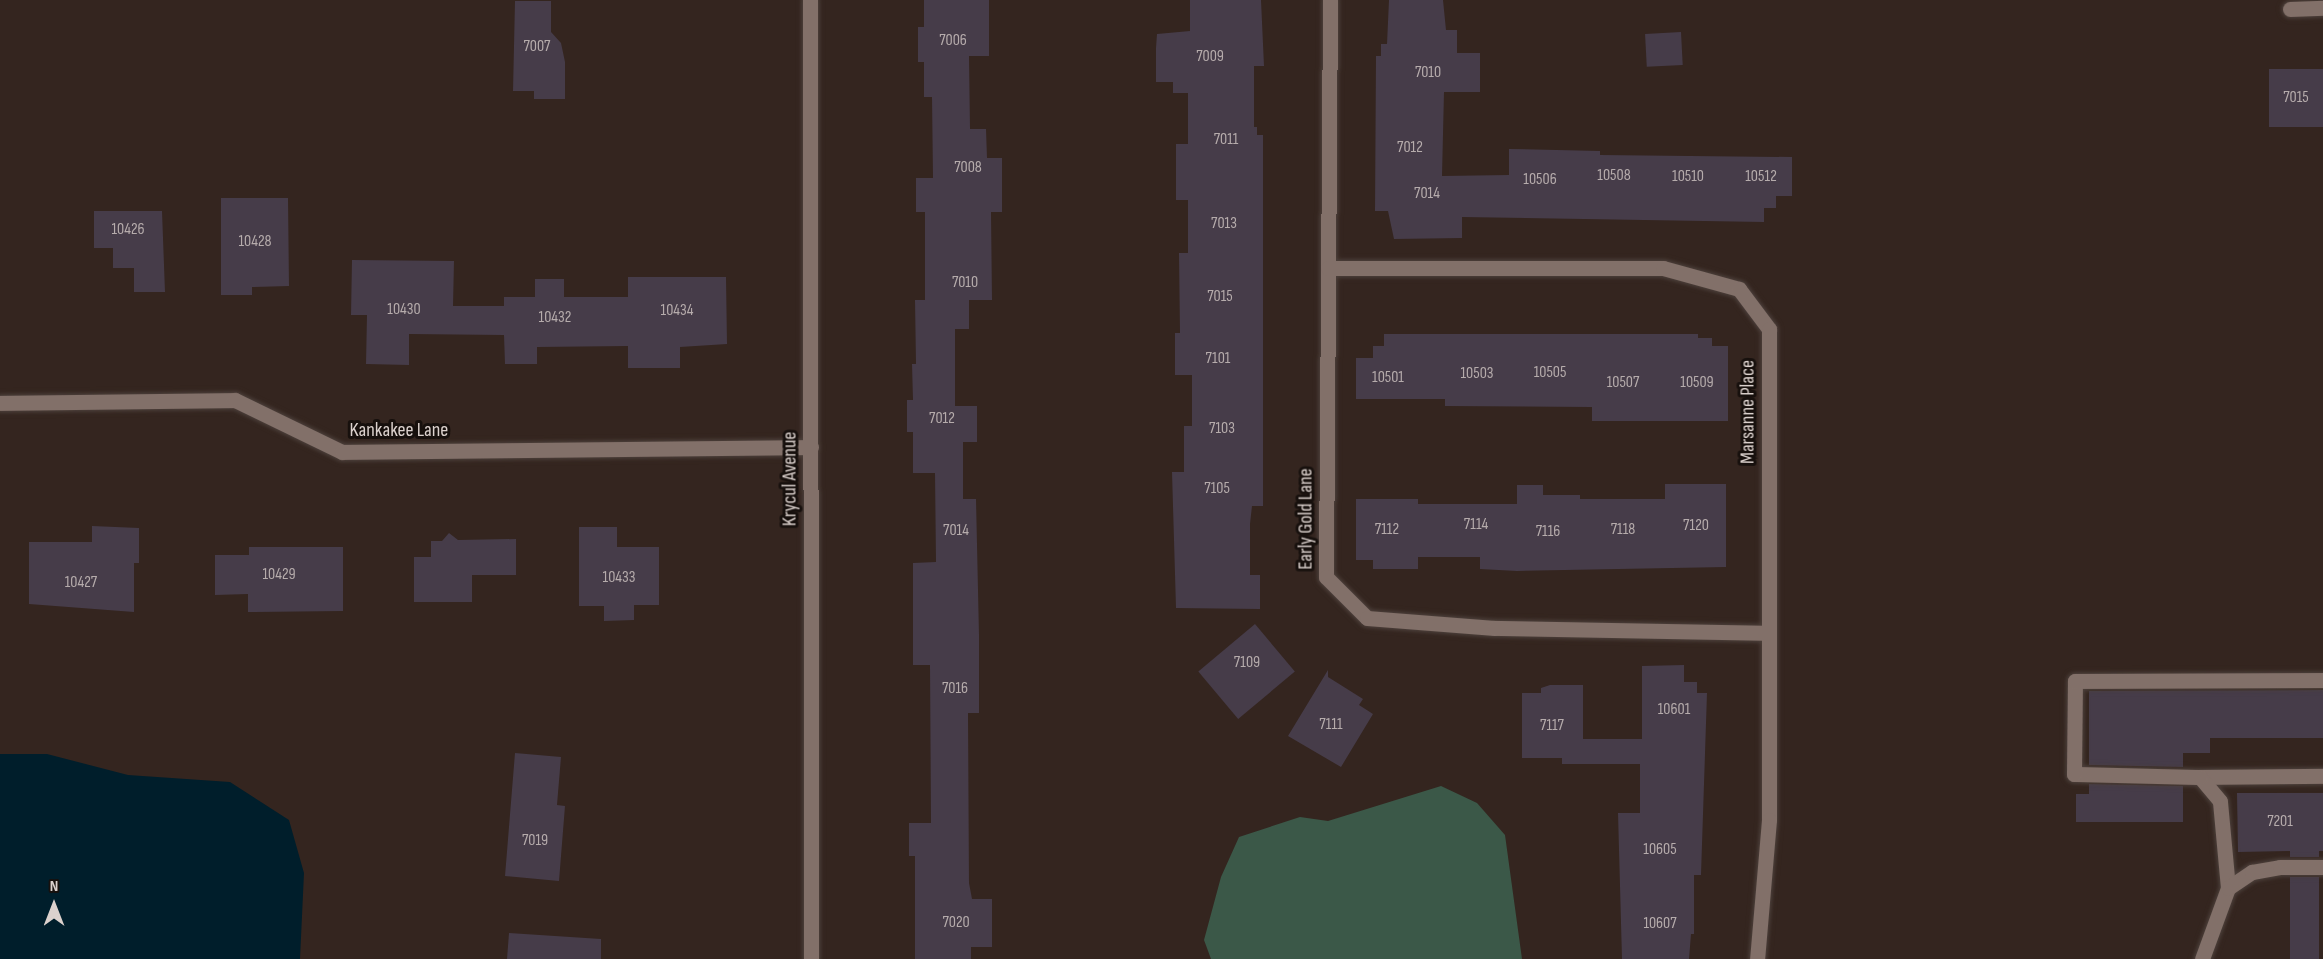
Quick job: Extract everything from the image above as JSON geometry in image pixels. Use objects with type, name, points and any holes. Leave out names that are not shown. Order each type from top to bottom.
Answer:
[{"type":"street","name":"Krycul Avenue","points":[[810,0],[812,959]]},
{"type":"street","name":"Early Gold Lane","points":[[1330,0],[1326,577],[1367,618],[1495,628],[1769,633]]},
{"type":"street","points":[[2290,9],[2323,8]]},
{"type":"street","name":"Marsanne Place","points":[[1328,268],[1663,268],[1738,289],[1769,329],[1769,820],[1757,959]]},
{"type":"street","name":"Kankakee Lane","points":[[0,403],[235,400],[342,452],[811,447]]},
{"type":"street","points":[[2323,680],[2075,681],[2074,774],[2200,777],[2323,776]]},
{"type":"street","points":[[2200,777],[2220,801],[2228,888],[2202,959]]},
{"type":"street","points":[[2228,888],[2252,872],[2280,867],[2323,867]]},
{"type":"green space","points":[[1441,786],[1477,803],[1505,835],[1522,959],[1211,959],[1204,940],[1221,877],[1239,837],[1300,817],[1328,821]]},
{"type":"water","points":[[0,754],[47,754],[128,775],[230,782],[289,820],[304,873],[300,959],[0,959]]},
{"type":"building","points":[[924,0],[989,0],[989,56],[969,56],[970,129],[986,129],[987,158],[1002,158],[1002,212],[991,212],[992,300],[969,300],[969,329],[955,329],[955,406],[977,406],[977,442],[963,442],[963,499],[976,499],[979,635],[979,713],[968,713],[969,883],[972,899],[992,899],[992,947],[971,947],[971,959],[915,959],[915,856],[909,856],[909,823],[931,823],[930,665],[913,665],[913,563],[936,562],[935,473],[913,473],[913,432],[907,432],[907,400],[913,400],[912,364],[916,364],[915,300],[925,300],[925,212],[916,212],[916,178],[933,178],[932,97],[924,97],[924,62],[918,62],[918,27],[924,27]]},
{"type":"building","points":[[1190,0],[1261,0],[1264,66],[1254,66],[1254,127],[1257,127],[1257,135],[1263,135],[1263,506],[1252,506],[1250,524],[1250,575],[1260,575],[1260,609],[1176,608],[1172,472],[1184,472],[1184,426],[1192,426],[1192,375],[1175,375],[1175,333],[1180,333],[1179,253],[1188,253],[1188,200],[1176,200],[1176,144],[1188,144],[1188,93],[1173,93],[1173,82],[1156,82],[1156,48],[1157,34],[1190,31]]},
{"type":"building","points":[[1389,0],[1443,0],[1446,30],[1457,30],[1457,53],[1480,53],[1480,92],[1444,92],[1442,176],[1509,175],[1509,149],[1600,151],[1600,155],[1792,157],[1792,196],[1776,196],[1776,208],[1764,208],[1764,222],[1462,217],[1462,238],[1394,239],[1388,211],[1375,211],[1376,56],[1381,56],[1381,44],[1387,44]]},
{"type":"building","points":[[515,1],[551,1],[551,32],[561,43],[565,62],[565,99],[534,99],[534,91],[513,91]]},
{"type":"building","points":[[1681,32],[1683,65],[1647,67],[1645,34]]},
{"type":"building","points":[[2269,69],[2323,69],[2323,127],[2269,127]]},
{"type":"building","points":[[221,198],[288,198],[289,286],[252,287],[252,295],[221,295]]},
{"type":"building","points":[[94,211],[162,211],[165,292],[134,292],[134,268],[113,268],[113,248],[94,248]]},
{"type":"building","points":[[352,260],[454,261],[453,306],[504,306],[504,297],[535,297],[535,279],[564,279],[564,297],[628,297],[628,277],[726,277],[727,344],[680,347],[680,368],[628,368],[628,346],[537,347],[537,364],[505,364],[504,335],[409,334],[409,365],[366,364],[367,315],[351,315]]},
{"type":"building","points":[[1384,334],[1698,334],[1698,338],[1712,338],[1712,346],[1728,346],[1728,421],[1592,421],[1592,407],[1445,406],[1445,399],[1356,399],[1356,358],[1373,358],[1373,346],[1384,346]]},
{"type":"building","points":[[1665,484],[1726,484],[1726,567],[1517,571],[1480,569],[1480,557],[1418,557],[1418,569],[1373,569],[1373,560],[1356,560],[1356,499],[1418,499],[1418,504],[1517,504],[1517,485],[1543,485],[1543,495],[1580,495],[1580,499],[1665,499]]},
{"type":"building","points":[[92,526],[139,528],[139,563],[134,563],[134,612],[29,604],[29,542],[92,542]]},
{"type":"building","points":[[579,527],[617,527],[617,547],[659,547],[659,605],[634,605],[634,620],[604,621],[604,606],[579,606]]},
{"type":"building","points":[[449,533],[458,540],[516,539],[516,575],[472,575],[472,602],[414,602],[414,557],[431,557],[431,541],[442,541]]},
{"type":"building","points":[[249,547],[343,547],[343,611],[248,612],[248,594],[215,595],[215,555],[249,555]]},
{"type":"building","points":[[1255,624],[1295,671],[1238,719],[1198,672]]},
{"type":"building","points":[[1684,665],[1684,682],[1697,682],[1697,693],[1707,693],[1701,875],[1694,875],[1694,934],[1691,934],[1689,959],[1622,959],[1618,813],[1640,813],[1640,764],[1562,764],[1562,758],[1522,758],[1522,693],[1541,693],[1541,688],[1550,685],[1583,685],[1583,739],[1642,739],[1642,666]]},
{"type":"building","points":[[1328,670],[1328,677],[1363,699],[1359,705],[1373,714],[1341,767],[1288,736]]},
{"type":"building","points":[[2323,690],[2323,738],[2210,738],[2210,753],[2183,753],[2183,767],[2089,765],[2089,691]]},
{"type":"building","points":[[515,753],[561,757],[557,805],[565,806],[559,881],[505,876]]},
{"type":"building","points":[[2089,784],[2183,786],[2183,822],[2076,822],[2076,794],[2089,794]]},
{"type":"building","points":[[2237,793],[2323,793],[2323,851],[2319,851],[2319,857],[2290,857],[2290,851],[2238,852]]},
{"type":"building","points":[[2290,877],[2319,877],[2319,959],[2290,959]]},
{"type":"building","points":[[509,933],[601,939],[601,959],[507,959]]}]
